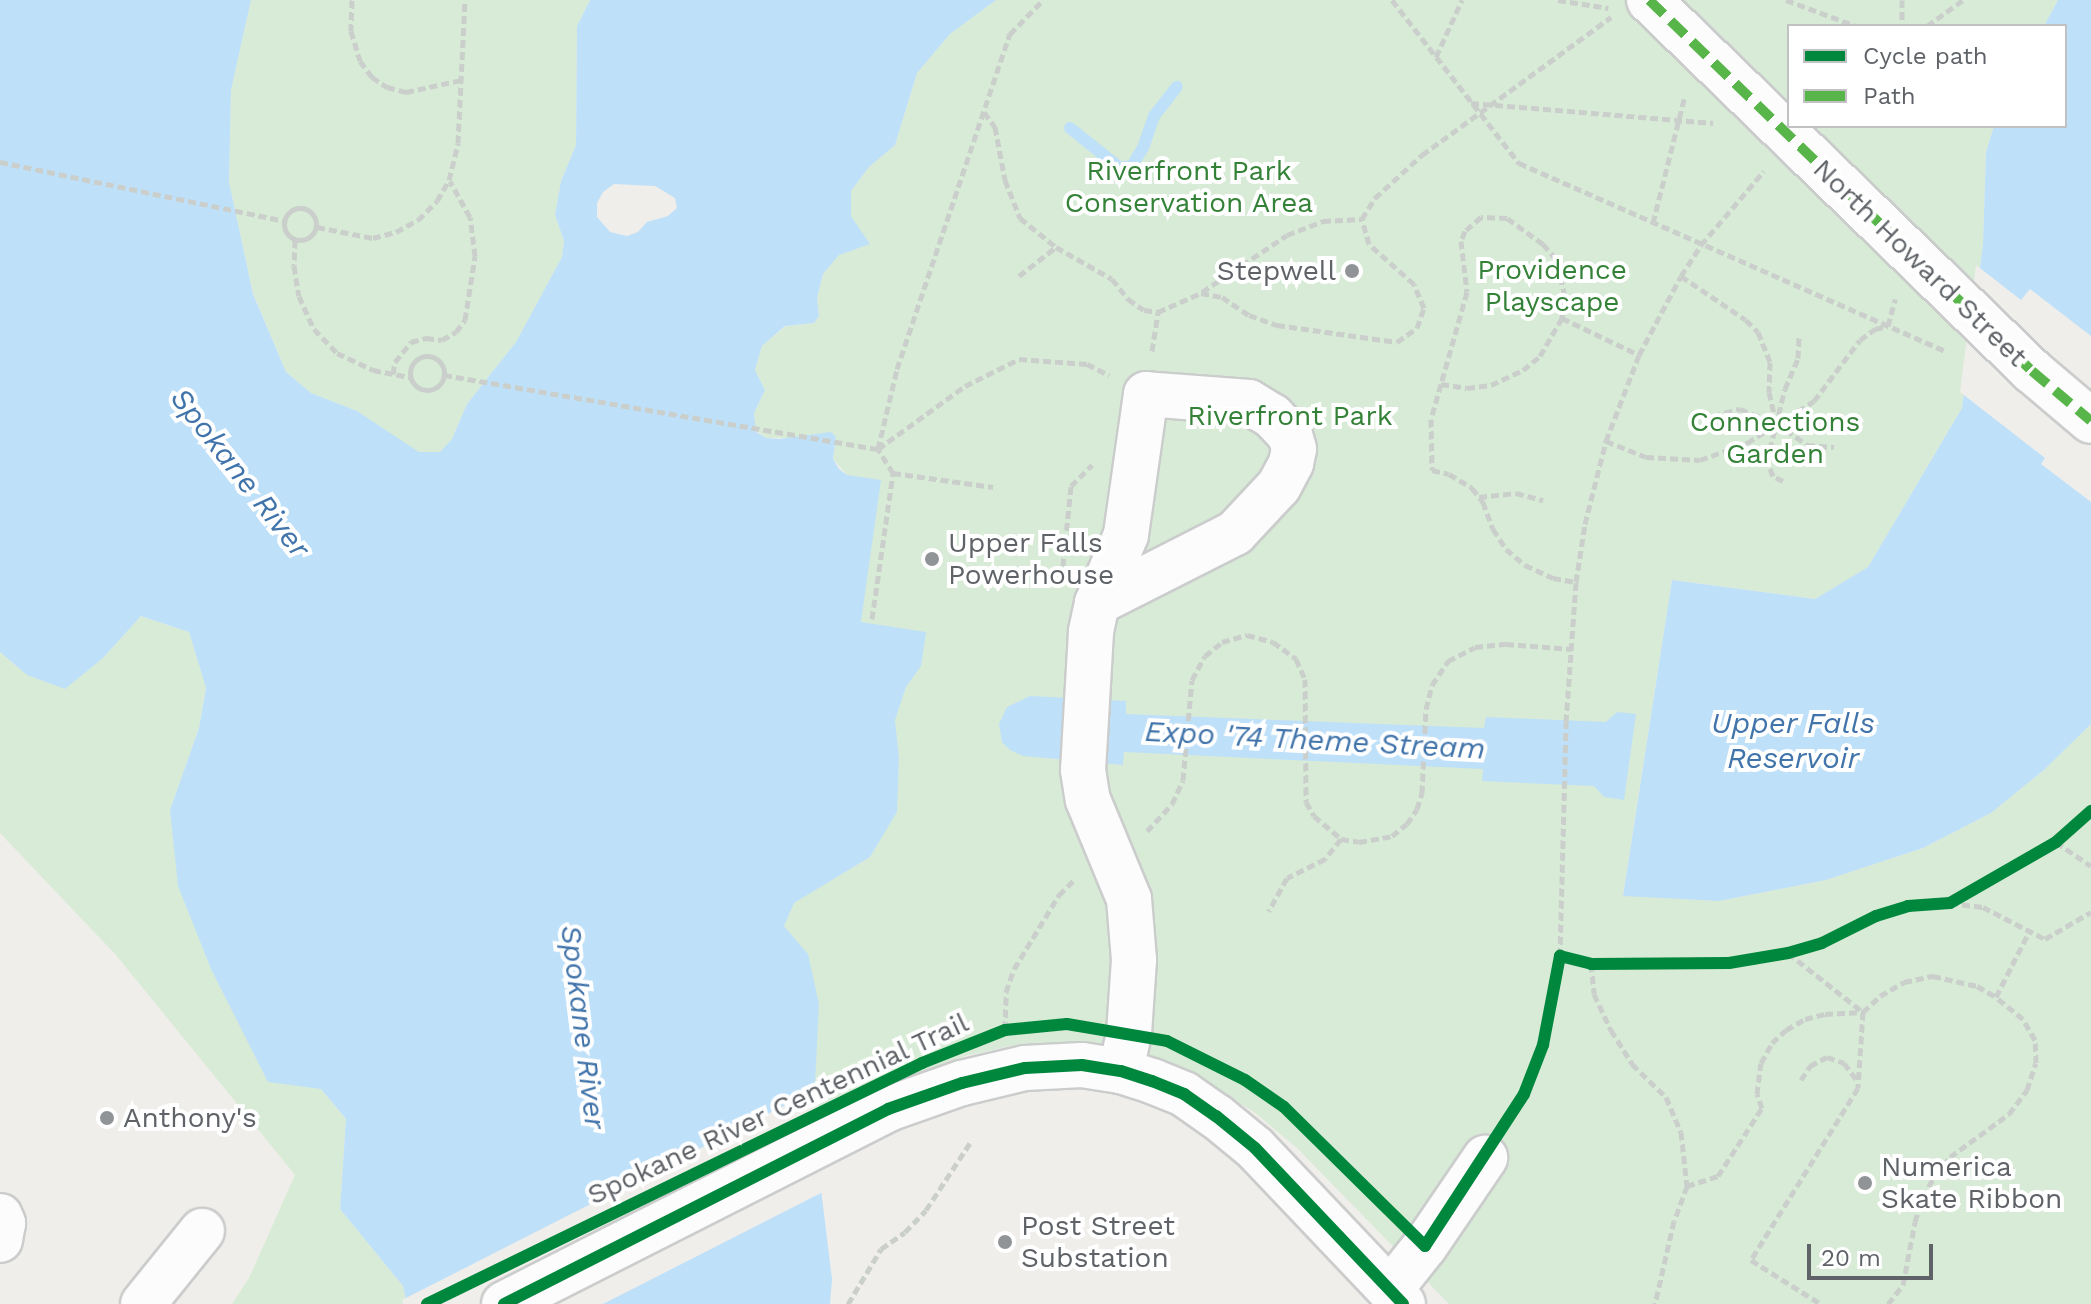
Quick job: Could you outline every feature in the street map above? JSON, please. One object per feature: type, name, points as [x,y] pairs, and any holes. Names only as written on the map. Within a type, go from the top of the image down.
[{"type":"street","name":"North Howard Street","points":[[1635,5],[1697,47],[1933,276],[2091,421]]},
{"type":"street","points":[[1097,603],[1235,533],[1266,502],[1291,463],[1294,449],[1290,435],[1272,416],[1249,402],[1146,394],[1126,535],[1097,603],[1091,632],[1083,770],[1088,800],[1109,844],[1129,899],[1134,960],[1129,1033],[1121,1071]]},
{"type":"street","points":[[504,1304],[888,1109],[962,1083],[1025,1068],[1082,1065],[1121,1071],[1184,1094],[1255,1148],[1396,1297],[1425,1246],[1485,1158]]},
{"type":"street","points":[[0,1216],[3,1223],[0,1240]]},
{"type":"street","points":[[143,1304],[202,1231]]},
{"type":"path","points":[[352,0],[351,31],[360,61],[372,77],[387,87],[406,92],[461,80]]},
{"type":"path","points":[[317,227],[373,238],[396,232],[418,220],[449,180],[458,143],[465,0]]},
{"type":"path","points":[[872,619],[893,473],[878,449],[897,369],[1010,34],[1043,0]]},
{"type":"path","points":[[1392,0],[1519,163],[1920,340]]},
{"type":"path","points":[[1436,57],[1462,0]]},
{"type":"path","points":[[1786,0],[1851,24]]},
{"type":"path","points":[[1902,0],[1902,24]]},
{"type":"path","points":[[1930,24],[1963,0]]},
{"type":"path","points":[[1201,293],[1222,297],[1249,315],[1277,325],[1397,342],[1417,328],[1424,308],[1414,284],[1369,244],[1362,219],[1375,198],[1422,155],[1635,5]]},
{"type":"path","points":[[1653,223],[1697,47]]},
{"type":"path","points":[[1471,103],[1678,120],[1787,134]]},
{"type":"path","points":[[984,112],[995,127],[1005,180],[1020,218],[1056,247],[1112,279],[1128,299],[1144,310],[1158,312],[1201,293],[1287,235],[1323,221],[1362,219]]},
{"type":"path","points":[[1606,963],[1559,962],[1566,722],[1576,582],[1585,524],[1606,441],[1639,355],[1701,245],[1787,134]]},
{"type":"path","points":[[0,162],[284,221]]},
{"type":"path","points":[[393,374],[395,362],[411,342],[426,338],[442,340],[456,332],[465,320],[475,256],[470,217],[449,180]]},
{"type":"path","points":[[301,208],[315,216],[317,227],[311,237],[295,240],[287,233],[284,221],[291,211],[301,208]]},
{"type":"path","points":[[1441,384],[1467,388],[1491,385],[1523,370],[1540,356],[1562,318],[1565,296],[1556,259],[1543,244],[1507,218],[1481,217],[1465,231],[1461,241],[1467,292],[1431,419],[1432,470],[1462,481],[1479,497],[1506,549],[1539,573],[1576,582]]},
{"type":"path","points":[[295,240],[294,266],[299,296],[314,329],[337,353],[373,370],[410,377]]},
{"type":"path","points":[[1019,276],[1056,247]]},
{"type":"path","points":[[1681,276],[1746,320],[1758,332],[1770,362],[1769,392],[1776,423]]},
{"type":"path","points":[[1562,318],[1639,355]]},
{"type":"path","points":[[1606,441],[1646,457],[1700,460],[1747,443],[1814,401],[1860,340],[1875,329],[1888,326]]},
{"type":"path","points":[[1783,481],[1773,476],[1767,461],[1798,358],[1799,336]]},
{"type":"path","points":[[426,356],[442,364],[444,375],[436,389],[425,391],[415,386],[410,377],[412,365],[426,356]]},
{"type":"path","points":[[444,375],[878,449],[965,386],[1019,359],[1087,364],[1146,394]]},
{"type":"path","points":[[1713,416],[1740,409],[1776,423],[1807,445],[1834,447]]},
{"type":"path","points":[[893,473],[993,487]]},
{"type":"path","points":[[1479,497],[1516,493],[1543,500]]},
{"type":"path","points":[[1005,1030],[1006,992],[1023,953],[1059,895],[1109,844],[1139,836],[1156,824],[1172,804],[1183,780],[1186,716],[1192,680],[1205,656],[1222,642],[1247,635],[1273,642],[1296,659],[1305,679],[1306,802],[1314,816],[1341,839],[1359,842],[1383,838],[1407,824],[1422,793],[1432,685],[1448,661],[1475,647],[1506,644],[1572,649]]},
{"type":"path","points":[[2043,850],[2068,832]]},
{"type":"path","points":[[1269,911],[1287,878],[1325,859],[1341,839]]},
{"type":"path","points":[[2056,842],[2091,866]]},
{"type":"path","points":[[1950,903],[1977,887]]},
{"type":"path","points":[[1936,904],[1983,907],[2045,939],[2091,912]]},
{"type":"path","points":[[1996,997],[2030,930]]},
{"type":"path","points":[[1774,955],[1794,951],[1863,1012]]},
{"type":"path","points":[[1591,964],[1594,994],[1611,1030],[1632,1064],[1666,1097],[1681,1132],[1687,1186],[1674,1221],[1655,1304]]},
{"type":"path","points":[[1687,1186],[1718,1176],[1762,1108],[1757,1079],[1772,1043],[1805,1019],[1863,1012],[1880,996],[1904,982],[1933,976],[1966,983],[1996,997],[2023,1019],[2035,1040],[2036,1063],[2027,1090],[2009,1114],[1950,1157],[1936,1175],[1922,1197],[1903,1285],[1888,1304]]},
{"type":"path","points":[[1821,1304],[1751,1260],[1858,1082],[1863,1012]]},
{"type":"path","points":[[1801,1080],[1810,1066],[1827,1057],[1844,1063],[1858,1082]]},
{"type":"path","points":[[848,1304],[881,1249],[905,1232],[926,1210],[970,1143]]},
{"type":"green space","points":[[251,0],[590,0],[577,26],[576,145],[561,181],[555,215],[564,241],[562,257],[516,342],[467,404],[452,439],[440,452],[419,452],[405,446],[357,411],[311,393],[286,372],[253,293],[229,183],[231,90]]},
{"type":"green space","name":"Riverfront Park","points":[[996,0],[2058,0],[2045,24],[1787,24],[1787,128],[1993,128],[1986,152],[1983,244],[1962,408],[1868,567],[1815,599],[1672,580],[1623,895],[1719,901],[1826,880],[1923,848],[1991,813],[2044,770],[2091,724],[2091,1304],[1449,1304],[1297,1148],[1254,1112],[1215,1088],[1161,1063],[1075,1043],[1019,1044],[965,1056],[813,1124],[808,954],[784,926],[793,903],[870,857],[896,812],[899,758],[894,720],[906,687],[921,665],[925,633],[861,623],[847,475],[833,459],[836,438],[766,438],[756,431],[754,413],[765,390],[755,370],[762,346],[786,326],[814,323],[819,316],[817,298],[823,274],[839,255],[851,216],[851,191],[869,167],[895,145],[917,73],[950,34]]},
{"type":"green space","points":[[141,616],[189,632],[206,687],[199,728],[170,810],[321,1089],[346,1119],[340,1209],[403,1286],[407,1304],[232,1304],[249,1278],[295,1175],[116,955],[0,833],[0,652],[27,675],[103,658]]},
{"type":"water","name":"Spokane River","points":[[0,0],[251,0],[231,90],[229,182],[253,294],[286,372],[311,393],[357,411],[419,452],[440,452],[452,439],[467,404],[516,342],[562,257],[564,241],[555,215],[561,181],[576,145],[577,26],[590,0],[996,0],[950,34],[917,73],[895,145],[869,167],[851,191],[851,216],[870,244],[839,255],[823,274],[817,298],[819,316],[814,323],[785,326],[762,346],[755,370],[765,390],[754,413],[756,432],[766,438],[779,439],[831,432],[836,437],[833,459],[839,469],[847,475],[881,480],[861,622],[926,632],[921,666],[906,687],[895,720],[899,758],[897,812],[870,857],[794,903],[784,926],[808,954],[819,1004],[813,1124],[832,1279],[830,1304],[407,1304],[403,1286],[340,1209],[346,1119],[321,1089],[268,1082],[211,969],[178,886],[170,810],[199,728],[206,688],[189,632],[141,616],[103,658],[65,689],[27,675],[0,652]],"holes":[[[614,184],[655,186],[675,198],[677,208],[668,216],[647,222],[638,232],[627,236],[610,232],[597,217],[597,203],[603,192]]]},
{"type":"water","name":"Upper Falls Reservoir","points":[[2058,0],[2091,0],[2091,724],[2044,770],[1991,813],[1923,848],[1826,880],[1719,901],[1623,896],[1672,580],[1815,599],[1868,567],[1962,408],[1983,244],[1986,152],[1993,128],[2067,128],[2067,24],[2045,24]]},
{"type":"water","name":"Expo '74 Theme Stream","points":[[1030,696],[1126,701],[1126,714],[1484,728],[1486,717],[1606,722],[1617,712],[1636,714],[1624,800],[1604,797],[1594,786],[1482,781],[1483,769],[1124,752],[1123,765],[1023,756],[1002,742],[999,724],[1007,707]]},
{"type":"pier","points":[[1976,265],[2021,300],[2030,289],[2091,336],[2091,502],[2041,464],[2045,458],[1960,392]]},
{"type":"pier","points":[[817,1089],[823,1192],[603,1304],[403,1304],[402,1300]]},
{"type":"waterway","points":[[1070,128],[1120,168],[1132,166],[1143,148],[1154,116],[1177,87]]},
{"type":"marked path","points":[[1649,0],[2032,371],[2091,421]]},
{"type":"cycle path","name":"Spokane River Centennial Trail","points":[[427,1304],[922,1063],[1005,1030],[1067,1024],[1167,1041],[1245,1080],[1284,1107],[1425,1246],[1524,1094],[1543,1045],[1560,956],[1591,964],[1729,963],[1788,953],[1822,943],[1876,916],[1908,906],[1950,903],[2056,842],[2091,811]]},
{"type":"cycle path","points":[[504,1304],[888,1109],[962,1083],[1025,1068],[1082,1065],[1121,1071],[1152,1081],[1184,1094],[1216,1116],[1255,1148],[1403,1304]]},
{"type":"place","name":"Stepwell","points":[[1352,271]]},
{"type":"place","name":"Upper Falls Powerhouse","points":[[932,559]]},
{"type":"place","name":"Anthony's","points":[[107,1118]]},
{"type":"place","name":"Numerica Skate Ribbon","points":[[1865,1183]]},
{"type":"place","name":"Post Street Substation","points":[[1005,1242]]},
{"type":"park label","name":"Riverfront Park Conservation Area","points":[[1189,187]]},
{"type":"park label","name":"Providence Playscape","points":[[1552,286]]},
{"type":"park label","name":"Connections Garden","points":[[1775,438]]}]
